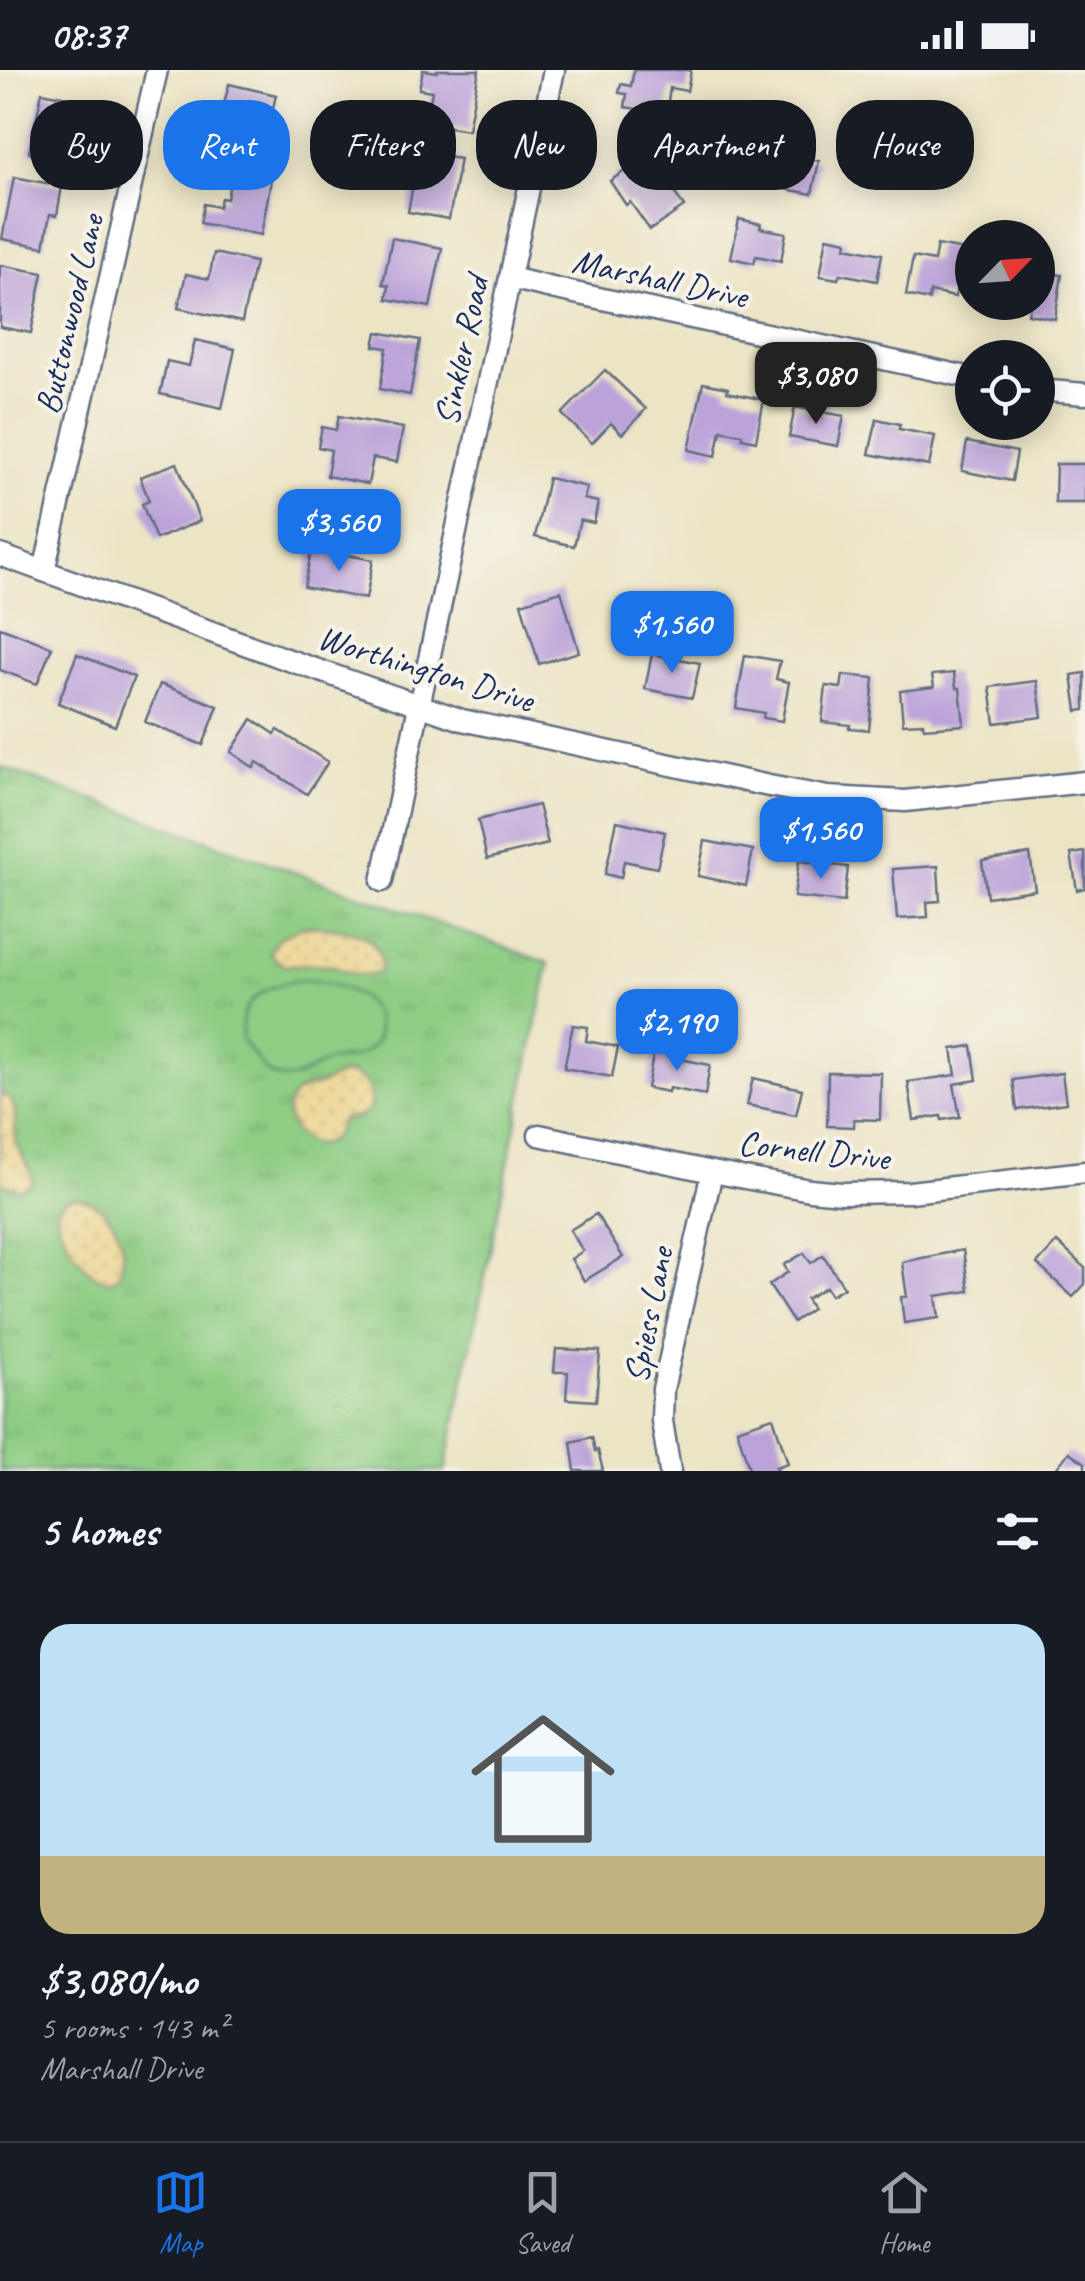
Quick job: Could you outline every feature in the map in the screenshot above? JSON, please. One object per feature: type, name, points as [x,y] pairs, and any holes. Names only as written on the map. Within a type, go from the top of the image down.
[{"type":"street","name":"Buttonwood Lane","points":[[44,571],[157,70]]},
{"type":"street","name":"Sinkler Road","points":[[382,881],[554,70]]},
{"type":"street","name":"Marshall Drive","points":[[510,278],[955,374]]},
{"type":"street","points":[[1055,391],[1085,394]]},
{"type":"street","name":"Worthington Drive","points":[[0,556],[462,720],[750,782],[828,796],[905,801],[1085,782]]},
{"type":"street","name":"Cornell Drive","points":[[539,1135],[810,1190],[874,1194],[1085,1172]]},
{"type":"street","name":"Spiess Lane","points":[[670,1471],[662,1422],[664,1389],[712,1172]]},
{"type":"green space","points":[[0,767],[549,963],[445,1471],[0,1471]]},
{"type":"green space","points":[[307,980],[346,989],[367,1003],[374,1013],[377,1040],[356,1056],[324,1063],[295,1078],[275,1077],[263,1068],[242,1039],[244,1013],[266,990]]},
{"type":"sand","points":[[300,927],[341,929],[366,938],[380,957],[380,972],[367,975],[320,964],[284,966],[270,954],[278,939]]},
{"type":"sand","points":[[345,1073],[366,1085],[369,1110],[359,1117],[341,1120],[335,1135],[326,1143],[307,1142],[291,1126],[288,1105],[300,1090]]},
{"type":"sand","points":[[0,1092],[11,1100],[15,1110],[15,1141],[33,1182],[20,1190],[0,1180]]},
{"type":"sand","points":[[73,1197],[98,1206],[115,1225],[122,1250],[118,1277],[109,1281],[94,1275],[66,1238],[57,1214],[62,1203]]},
{"type":"building","points":[[423,70],[479,70],[468,130],[456,128],[456,100],[430,100],[432,91],[419,89]]},
{"type":"building","points":[[634,70],[691,70],[687,91],[670,88],[668,100],[626,100],[627,94],[619,93],[621,84],[631,86]]},
{"type":"building","points":[[229,84],[276,95],[275,100],[225,100]]},
{"type":"building","points":[[42,92],[81,100],[40,100]]},
{"type":"building","points":[[617,176],[617,190],[673,190],[684,207],[650,230],[630,202],[626,205],[610,181]]},
{"type":"building","points":[[14,177],[30,180],[30,190],[61,190],[57,215],[50,214],[44,247],[2,239]]},
{"type":"building","points":[[229,190],[269,190],[261,235],[200,223],[204,204],[219,207],[221,198],[227,199]]},
{"type":"building","points":[[412,190],[454,190],[449,219],[408,212]]},
{"type":"building","points":[[739,219],[786,233],[781,261],[756,256],[754,263],[731,258]]},
{"type":"building","points":[[827,237],[847,241],[846,247],[882,254],[877,281],[840,274],[838,279],[820,276]]},
{"type":"building","points":[[392,238],[442,248],[430,307],[387,299],[389,285],[383,284]]},
{"type":"building","points":[[937,245],[955,248],[955,297],[930,292],[929,300],[906,295],[913,257],[934,261]]},
{"type":"building","points":[[214,253],[255,262],[242,322],[178,308],[186,274],[209,279]]},
{"type":"building","points":[[0,265],[43,273],[31,333],[0,327]]},
{"type":"building","points":[[1055,274],[1062,275],[1055,319]]},
{"type":"building","points":[[377,332],[420,340],[410,395],[380,389],[387,348],[374,346]]},
{"type":"building","points":[[195,340],[235,349],[222,408],[160,394],[167,361],[189,366]]},
{"type":"building","points":[[605,370],[646,409],[622,434],[611,423],[592,443],[562,414]]},
{"type":"building","points":[[703,383],[764,400],[756,441],[721,430],[716,456],[689,450]]},
{"type":"building","points":[[795,407],[844,416],[838,446],[789,437]]},
{"type":"building","points":[[339,416],[403,428],[397,462],[373,458],[368,484],[327,476],[331,450],[318,447],[322,427],[336,430]]},
{"type":"building","points":[[877,419],[900,424],[899,429],[935,436],[929,466],[869,454]]},
{"type":"building","points":[[967,442],[1017,452],[1012,481],[962,471]]},
{"type":"building","points":[[177,463],[200,521],[156,539],[142,504],[149,501],[140,477]]},
{"type":"building","points":[[1056,464],[1085,464],[1085,503],[1055,503]]},
{"type":"building","points":[[548,478],[587,487],[584,499],[598,502],[594,523],[580,520],[574,546],[535,537]]},
{"type":"building","points":[[312,548],[373,560],[366,599],[304,587]]},
{"type":"building","points":[[561,591],[579,652],[539,664],[521,603]]},
{"type":"building","points":[[0,627],[52,647],[37,684],[0,670]]},
{"type":"building","points":[[77,654],[134,677],[115,726],[58,703]]},
{"type":"building","points":[[652,654],[700,663],[692,698],[645,689]]},
{"type":"building","points":[[745,655],[780,661],[776,679],[789,682],[782,721],[736,708]]},
{"type":"building","points":[[954,673],[956,688],[960,688],[964,725],[924,728],[923,723],[903,724],[900,691],[934,687],[932,675]]},
{"type":"building","points":[[1085,673],[1085,710],[1077,711],[1072,675]]},
{"type":"building","points":[[843,675],[874,678],[869,730],[822,722],[826,686],[841,688]]},
{"type":"building","points":[[1037,681],[1042,717],[995,723],[990,687]]},
{"type":"building","points":[[160,684],[218,706],[203,745],[145,722]]},
{"type":"building","points":[[252,719],[275,734],[278,730],[328,762],[307,794],[257,762],[254,768],[231,752]]},
{"type":"building","points":[[538,805],[548,844],[487,859],[478,820]]},
{"type":"building","points":[[617,821],[665,832],[657,868],[624,861],[621,878],[605,874]]},
{"type":"building","points":[[705,841],[753,850],[746,886],[698,876]]},
{"type":"building","points":[[1085,852],[1085,888],[1077,890],[1071,854]]},
{"type":"building","points":[[1030,854],[1035,890],[987,897],[982,861]]},
{"type":"building","points":[[799,861],[848,867],[844,902],[794,897]]},
{"type":"building","points":[[938,866],[940,901],[927,902],[928,917],[897,919],[893,869]]},
{"type":"building","points":[[573,1025],[588,1027],[586,1041],[618,1047],[612,1077],[564,1068]]},
{"type":"building","points":[[972,1046],[977,1080],[954,1084],[960,1117],[914,1120],[908,1082],[956,1075],[952,1049]]},
{"type":"building","points":[[654,1050],[710,1065],[705,1095],[647,1088]]},
{"type":"building","points":[[828,1072],[881,1073],[880,1120],[854,1119],[854,1127],[827,1126]]},
{"type":"building","points":[[1062,1073],[1066,1103],[1017,1110],[1013,1080]]},
{"type":"building","points":[[753,1078],[802,1089],[796,1115],[747,1105]]},
{"type":"building","points":[[596,1214],[623,1257],[584,1281],[571,1259],[583,1251],[570,1230]]},
{"type":"building","points":[[1057,1242],[1085,1268],[1085,1284],[1073,1297],[1037,1264]]},
{"type":"building","points":[[963,1250],[969,1291],[936,1296],[939,1318],[904,1323],[901,1297],[907,1297],[902,1262]]},
{"type":"building","points":[[804,1253],[811,1263],[823,1255],[844,1287],[831,1295],[826,1287],[806,1299],[812,1309],[793,1322],[769,1285],[788,1272],[784,1265]]},
{"type":"building","points":[[556,1349],[600,1351],[596,1401],[566,1399],[568,1372],[554,1372]]},
{"type":"building","points":[[773,1417],[788,1463],[776,1467],[778,1471],[750,1471],[737,1429]]},
{"type":"building","points":[[592,1437],[603,1471],[575,1471],[571,1442]]},
{"type":"building","points":[[1069,1452],[1085,1463],[1085,1471],[1056,1469]]}]
